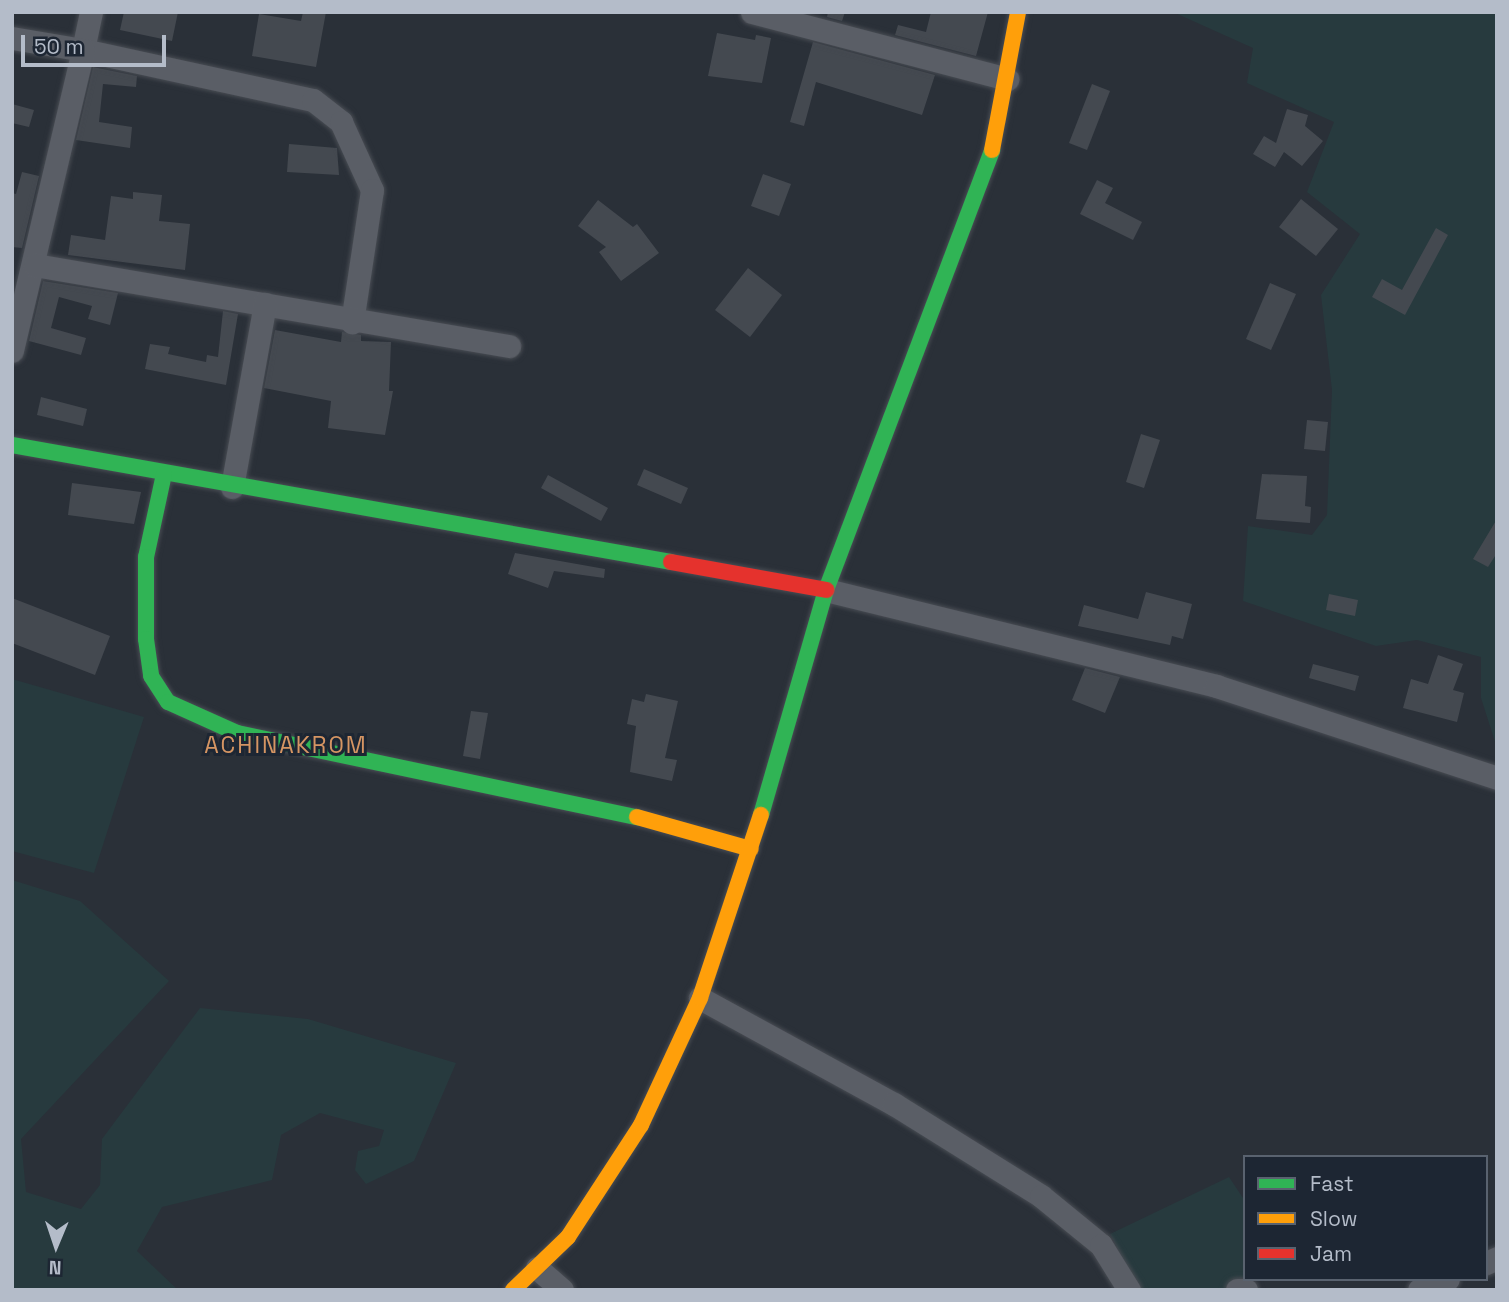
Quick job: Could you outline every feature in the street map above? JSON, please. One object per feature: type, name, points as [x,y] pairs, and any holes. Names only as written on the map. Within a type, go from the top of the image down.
[{"type":"street","points":[[12,352],[35,265],[91,12]]},
{"type":"street","points":[[752,12],[1007,79]]},
{"type":"street","points":[[513,1290],[568,1237],[607,1182],[641,1125],[700,998],[751,849],[826,590],[980,194],[1007,79],[1018,12]]},
{"type":"street","points":[[12,38],[279,90],[327,107],[341,122],[372,190],[352,322]]},
{"type":"street","points":[[35,265],[265,304],[352,322],[509,346]]},
{"type":"street","points":[[232,487],[265,304]]},
{"type":"street","points":[[12,445],[232,487],[826,590],[1216,686],[1497,778]]},
{"type":"street","points":[[164,474],[146,557],[146,639],[151,676],[168,702],[237,733],[674,825],[751,849]]},
{"type":"street","points":[[700,998],[894,1104],[1041,1196],[1101,1245],[1129,1290]]},
{"type":"street","points":[[537,1268],[562,1290]]},
{"type":"street","points":[[1419,1290],[1443,1281]]},
{"type":"street","points":[[1237,1290],[1246,1290]]},
{"type":"green space","points":[[1173,12],[1497,12],[1497,748],[1481,698],[1481,657],[1417,640],[1376,646],[1243,601],[1248,526],[1312,535],[1327,515],[1332,390],[1321,295],[1360,234],[1307,192],[1334,122],[1247,83],[1253,48]]},
{"type":"green space","points":[[12,679],[144,717],[94,873],[12,851]]},
{"type":"green space","points":[[12,880],[80,901],[169,981],[21,1139],[26,1192],[81,1209],[100,1185],[102,1139],[200,1008],[308,1019],[456,1063],[414,1161],[366,1184],[355,1170],[358,1151],[379,1146],[384,1130],[320,1113],[281,1135],[272,1180],[162,1207],[137,1251],[178,1290],[12,1290]]},
{"type":"green space","points":[[1229,1177],[1243,1198],[1243,1281],[1250,1281],[1233,1290],[1139,1290],[1110,1234]]},
{"type":"building","points":[[124,12],[178,12],[172,41],[120,30]]},
{"type":"building","points":[[303,12],[326,12],[316,67],[252,56],[259,14],[301,21]]},
{"type":"building","points":[[828,12],[845,12],[842,21],[827,17]]},
{"type":"building","points":[[931,12],[988,12],[976,56],[895,35],[898,25],[926,32]]},
{"type":"building","points":[[717,33],[755,40],[756,35],[771,38],[762,83],[708,76]]},
{"type":"building","points":[[813,42],[935,75],[922,115],[816,82],[804,126],[790,122]]},
{"type":"building","points":[[93,67],[137,76],[136,87],[103,84],[99,122],[132,127],[130,148],[76,140]]},
{"type":"building","points":[[1092,84],[1110,91],[1087,150],[1069,143]]},
{"type":"building","points":[[12,104],[34,110],[29,127],[12,123]]},
{"type":"building","points":[[1287,109],[1308,115],[1305,126],[1323,141],[1302,166],[1284,152],[1275,167],[1253,154],[1264,136],[1276,143]]},
{"type":"building","points":[[289,144],[337,148],[339,175],[287,172]]},
{"type":"building","points":[[22,172],[39,176],[22,248],[12,247],[12,193],[16,194]]},
{"type":"building","points":[[763,174],[791,184],[779,216],[751,206]]},
{"type":"building","points":[[1097,180],[1113,188],[1105,203],[1142,222],[1133,240],[1080,214]]},
{"type":"building","points":[[133,192],[162,195],[159,221],[190,224],[185,270],[68,255],[71,235],[105,240],[111,196],[133,199]]},
{"type":"building","points":[[1301,199],[1338,229],[1316,256],[1279,227]]},
{"type":"building","points":[[598,200],[633,227],[637,224],[659,253],[621,281],[599,252],[606,247],[578,226]]},
{"type":"building","points":[[1436,228],[1448,235],[1405,315],[1372,297],[1382,279],[1402,290]]},
{"type":"building","points":[[748,268],[782,295],[750,337],[715,310]]},
{"type":"building","points":[[43,281],[118,293],[110,325],[88,319],[92,306],[59,297],[51,328],[86,338],[81,355],[29,341]]},
{"type":"building","points":[[1270,283],[1296,294],[1271,350],[1246,339]]},
{"type":"building","points":[[223,311],[238,314],[226,385],[145,369],[150,344],[170,347],[168,354],[206,362],[207,355],[218,357]]},
{"type":"building","points":[[275,330],[341,342],[342,332],[361,335],[361,341],[391,342],[389,391],[393,391],[385,435],[328,428],[331,401],[264,388]]},
{"type":"building","points":[[41,397],[87,409],[83,426],[37,415]]},
{"type":"building","points":[[1307,420],[1328,422],[1325,451],[1304,449]]},
{"type":"building","points":[[1141,434],[1160,440],[1144,488],[1126,482]]},
{"type":"building","points":[[644,469],[688,488],[681,504],[637,485]]},
{"type":"building","points":[[1262,474],[1307,476],[1305,506],[1311,507],[1310,523],[1256,519]]},
{"type":"building","points":[[548,475],[608,508],[601,521],[541,488]]},
{"type":"building","points":[[72,483],[141,492],[134,524],[68,515]]},
{"type":"building","points":[[1497,519],[1497,553],[1488,567],[1473,559]]},
{"type":"building","points":[[515,553],[605,569],[604,578],[554,571],[548,588],[508,574]]},
{"type":"building","points":[[1146,592],[1192,604],[1183,639],[1172,636],[1170,645],[1078,626],[1084,605],[1138,619]]},
{"type":"building","points":[[1329,594],[1358,600],[1355,616],[1326,610]]},
{"type":"building","points":[[12,598],[110,636],[95,675],[12,643]]},
{"type":"building","points":[[1438,655],[1463,664],[1453,690],[1464,693],[1457,722],[1403,708],[1411,679],[1428,684]]},
{"type":"building","points":[[1313,664],[1359,676],[1355,691],[1309,678]]},
{"type":"building","points":[[1085,668],[1120,677],[1105,713],[1072,700]]},
{"type":"building","points":[[646,694],[678,701],[665,758],[677,760],[672,781],[630,772],[636,726],[627,724],[632,699],[644,702]]},
{"type":"building","points":[[471,711],[488,713],[480,759],[463,756]]},
{"type":"traffic: fast","points":[[761,815],[826,590],[992,150]]},
{"type":"traffic: fast","points":[[12,445],[671,562]]},
{"type":"traffic: fast","points":[[164,474],[146,557],[146,639],[151,676],[168,702],[237,733],[637,817]]},
{"type":"traffic: slow","points":[[992,150],[1018,12]]},
{"type":"traffic: slow","points":[[513,1290],[568,1237],[641,1125],[700,998],[761,815]]},
{"type":"traffic: slow","points":[[637,817],[751,849]]},
{"type":"traffic: jam","points":[[671,562],[826,590]]},
{"type":"district","name":"ACHINAKROM","points":[[286,745]]}]
